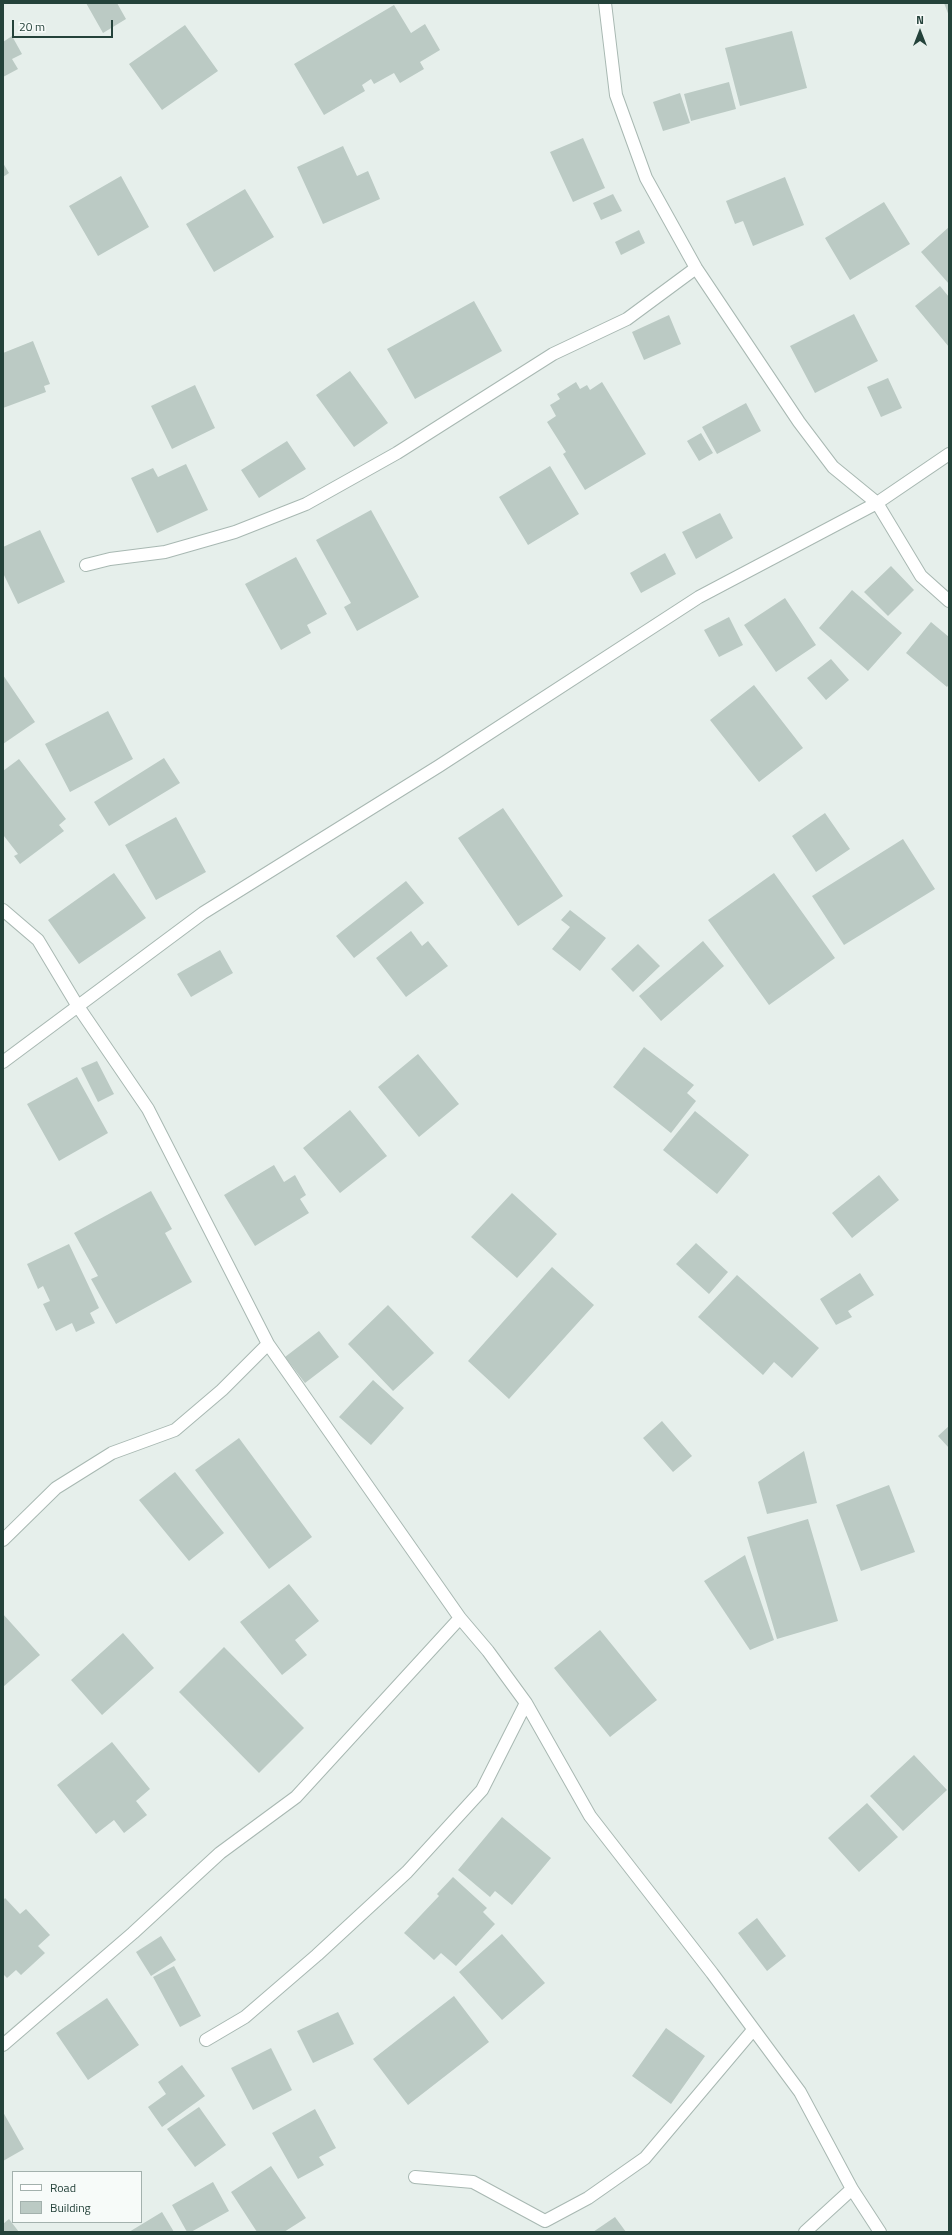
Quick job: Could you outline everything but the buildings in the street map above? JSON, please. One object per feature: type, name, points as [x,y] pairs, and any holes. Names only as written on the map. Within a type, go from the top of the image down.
[{"type":"street","points":[[605,3],[616,95],[646,178],[696,268],[799,422],[832,467],[877,503],[921,576],[949,601]]},
{"type":"street","points":[[86,565],[110,559],[164,552],[235,532],[306,504],[397,453],[553,354],[627,319],[696,268]]},
{"type":"street","points":[[3,1062],[203,913],[439,766],[699,597],[877,503],[949,454]]},
{"type":"street","points":[[3,910],[38,940],[78,1005],[148,1109],[268,1344],[460,1618],[488,1651],[526,1703],[590,1816],[712,1973],[800,2092],[852,2189],[880,2232]]},
{"type":"street","points":[[3,1540],[56,1488],[112,1453],[175,1430],[222,1390],[268,1344]]},
{"type":"street","points":[[3,2045],[133,1932],[220,1853],[296,1797],[460,1618]]},
{"type":"street","points":[[206,2040],[245,2017],[317,1955],[407,1872],[482,1790],[526,1703]]},
{"type":"street","points":[[415,2177],[473,2182],[545,2221],[588,2198],[645,2158],[753,2030]]},
{"type":"street","points":[[805,2232],[852,2189]]}]
